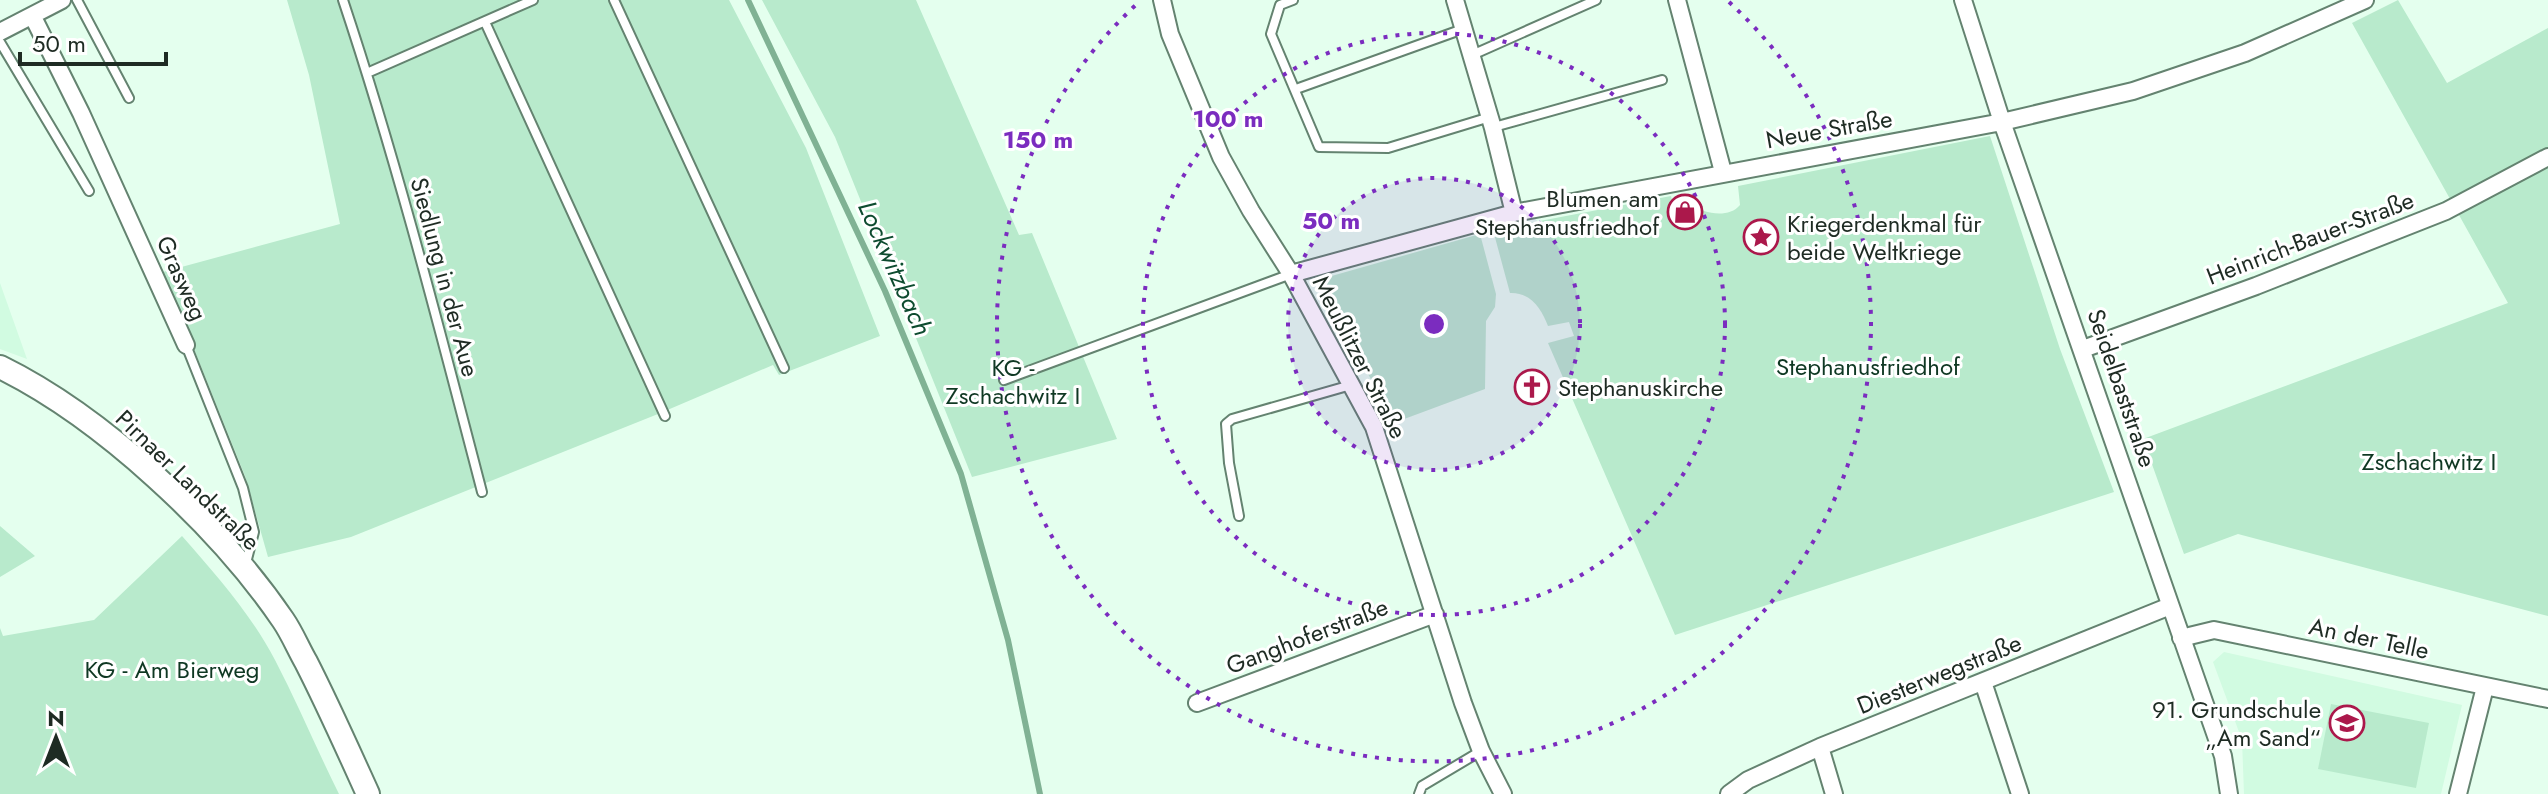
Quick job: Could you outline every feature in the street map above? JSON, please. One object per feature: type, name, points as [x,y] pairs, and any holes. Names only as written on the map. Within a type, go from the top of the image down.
[{"type":"street","name":"Meußlitzer Straße","points":[[1162,0],[1170,34],[1221,157],[1291,274],[1376,432],[1481,751],[1503,794]]},
{"type":"street","points":[[1455,0],[1514,213]]},
{"type":"street","points":[[1677,0],[1723,172]]},
{"type":"street","name":"Seidelbaststraße","points":[[1963,0],[2002,122],[2223,756],[2229,794]]},
{"type":"street","name":"Neue Straße","points":[[1291,274],[1514,213],[2002,122],[2133,91],[2245,53],[2340,6],[2365,0]]},
{"type":"street","points":[[0,32],[33,17],[55,2]]},
{"type":"street","name":"Grasweg","points":[[33,17],[81,113],[186,345]]},
{"type":"street","name":"Heinrich-Bauer-Straße","points":[[2083,349],[2256,286],[2446,211],[2548,157]]},
{"type":"street","name":"Pirnaer Landstraße","points":[[0,367],[79,413],[183,504],[244,568],[284,622],[319,688],[368,794]]},
{"type":"street","name":"Diesterwegstraße","points":[[1729,794],[1748,780],[1820,747],[2170,606]]},
{"type":"street","name":"Ganghoferstraße","points":[[1197,703],[1435,614]]},
{"type":"street","name":"An der Telle","points":[[2181,638],[2214,630],[2548,699]]},
{"type":"street","points":[[1983,682],[2020,794]]},
{"type":"street","points":[[2458,794],[2485,687]]},
{"type":"street","points":[[1820,747],[1834,794]]},
{"type":"lane","points":[[77,0],[129,98]]},
{"type":"lane","name":"Siedlung in der Aue","points":[[343,0],[426,279],[482,492]]},
{"type":"lane","points":[[367,73],[533,0]]},
{"type":"lane","points":[[614,0],[784,368]]},
{"type":"lane","points":[[1293,0],[1280,5],[1271,34],[1319,147],[1388,148],[1662,80]]},
{"type":"lane","points":[[1472,55],[1596,0]]},
{"type":"lane","points":[[485,22],[665,416]]},
{"type":"lane","points":[[1296,89],[1463,29]]},
{"type":"lane","points":[[0,42],[89,191]]},
{"type":"lane","points":[[1004,380],[1291,274]]},
{"type":"lane","name":"Grasweg","points":[[186,345],[243,488],[254,532],[244,568]]},
{"type":"lane","points":[[1239,516],[1229,463],[1226,424],[1232,419],[1351,385]]},
{"type":"lane","points":[[1419,794],[1422,786],[1481,751]]},
{"type":"shaded area","points":[[0,283],[27,359],[0,349]]},
{"type":"shaded area","name":"91. Grundschule „Am Sand“","points":[[2224,652],[2462,705],[2441,794],[2244,794],[2242,740],[2213,662]]},
{"type":"green space","points":[[287,0],[729,0],[806,148],[880,336],[779,375],[773,365],[351,537],[268,557],[245,476],[163,272],[340,224],[309,75]]},
{"type":"green space","name":"KG - Zschachwitz I","points":[[762,0],[916,0],[1019,235],[1032,233],[1117,439],[972,477],[835,137]]},
{"type":"green space","name":"Zschachwitz I","points":[[2398,0],[2447,83],[2548,28],[2548,616],[2238,534],[2184,554],[2143,439],[2508,303],[2352,23]]},
{"type":"green space","name":"Stephanusfriedhof","points":[[1990,136],[2060,349],[2114,492],[1675,635],[1548,343],[1574,336],[1569,322],[1548,326],[1539,308],[1530,299],[1510,293],[1493,230],[1671,196],[1674,208],[1699,204],[1704,211],[1724,213],[1740,205],[1738,186]]},
{"type":"green space","points":[[1480,234],[1496,294],[1495,307],[1486,321],[1485,389],[1388,425],[1375,398],[1377,390],[1319,286],[1321,279]]},
{"type":"green space","points":[[0,526],[35,556],[0,577]]},
{"type":"green space","name":"KG - Am Bierweg","points":[[182,536],[232,595],[266,643],[339,794],[0,794],[0,628],[3,636],[94,620]]},
{"type":"green space","points":[[2331,704],[2429,723],[2416,788],[2318,769]]},
{"type":"waterway","name":"Lockwitzbach","points":[[748,0],[885,291],[961,474],[1008,640],[1040,794]]},
{"type":"place","name":"Blumen am Stephanusfriedhof","points":[[1685,212]]},
{"type":"place","name":"Kriegerdenkmal für beide Weltkriege","points":[[1761,237]]},
{"type":"place","name":"Stephanuskirche","points":[[1532,387]]},
{"type":"place","name":"91. Grundschule „Am Sand“","points":[[2347,723]]}]
